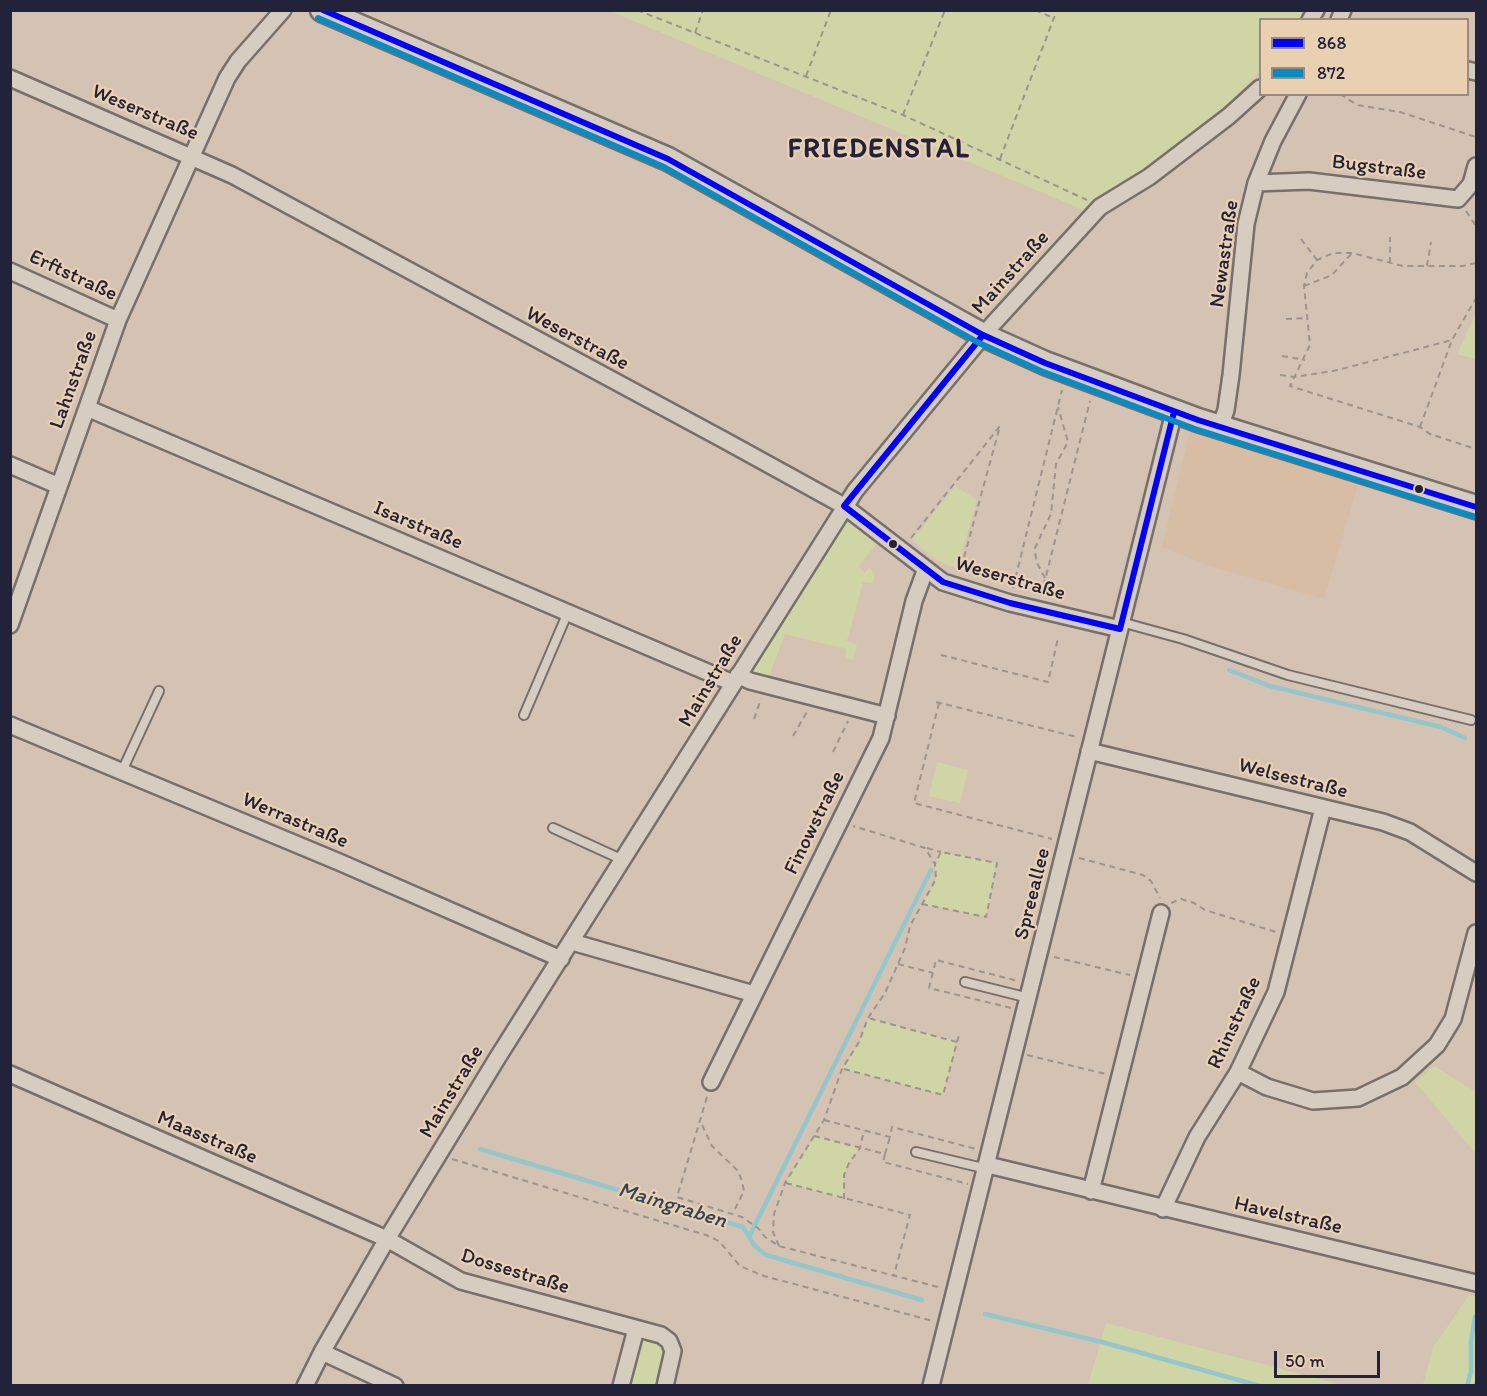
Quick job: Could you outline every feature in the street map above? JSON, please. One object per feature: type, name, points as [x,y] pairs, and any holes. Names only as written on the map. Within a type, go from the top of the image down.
[{"type":"street","name":"Lahnstraße","points":[[10,625],[118,320],[191,155],[227,78],[238,61],[283,10]]},
{"type":"street","points":[[322,10],[668,159],[983,334],[1045,363],[1174,412],[1476,507]]},
{"type":"street","name":"Weserstraße","points":[[10,78],[191,155],[844,506],[925,571],[956,587],[1010,603],[1120,626]]},
{"type":"street","name":"Mainstraße","points":[[305,1386],[387,1239],[844,506],[983,334],[1100,207],[1149,177],[1229,117],[1259,89]]},
{"type":"street","name":"Newastraße","points":[[1220,427],[1226,410],[1231,375],[1246,224],[1256,183],[1273,141],[1297,96]]},
{"type":"street","points":[[1458,199],[1471,184],[1476,166]]},
{"type":"street","name":"Bugstraße","points":[[1256,183],[1309,181],[1458,199]]},
{"type":"street","name":"Erftstraße","points":[[10,271],[118,320]]},
{"type":"street","name":"Isarstraße","points":[[87,408],[568,612],[736,679],[887,716]]},
{"type":"street","name":"Spreeallee","points":[[931,1386],[983,1188],[1174,412]]},
{"type":"street","points":[[10,465],[59,486]]},
{"type":"street","name":"Finowstraße","points":[[711,1082],[881,738],[914,601],[925,571]]},
{"type":"street","name":"Werrastraße","points":[[10,725],[339,862],[561,959]]},
{"type":"street","name":"Welsestraße","points":[[1090,746],[1383,822],[1410,832],[1476,873]]},
{"type":"street","name":"Rhinstraße","points":[[1163,1209],[1197,1137],[1238,1072],[1276,992],[1323,808]]},
{"type":"street","points":[[1091,1191],[1161,913]]},
{"type":"street","points":[[1238,1072],[1276,1091],[1314,1101],[1358,1098],[1402,1077],[1437,1045],[1453,1019],[1476,933]]},
{"type":"street","points":[[572,942],[754,994]]},
{"type":"street","name":"Maasstraße","points":[[10,1074],[387,1239]]},
{"type":"street","name":"Havelstraße","points":[[989,1162],[1163,1209],[1476,1283]]},
{"type":"street","name":"Dossestraße","points":[[387,1239],[461,1281],[661,1335],[672,1346],[672,1358],[665,1386]]},
{"type":"street","points":[[621,1386],[636,1329]]},
{"type":"street","points":[[322,1352],[395,1386]]},
{"type":"lane","points":[[524,715],[568,612]]},
{"type":"lane","points":[[1120,626],[1170,635],[1288,675],[1471,720]]},
{"type":"lane","points":[[122,771],[159,690]]},
{"type":"lane","points":[[553,828],[624,860]]},
{"type":"lane","points":[[965,982],[1029,998]]},
{"type":"lane","points":[[916,1152],[989,1162]]},
{"type":"path","points":[[637,10],[903,115],[1100,207]]},
{"type":"path","points":[[694,33],[704,10]]},
{"type":"path","points":[[806,76],[831,10]]},
{"type":"path","points":[[903,115],[945,10]]},
{"type":"path","points":[[1035,10],[1054,18]]},
{"type":"path","points":[[1000,159],[1058,10]]},
{"type":"path","points":[[1343,96],[1357,105],[1400,112],[1476,137]]},
{"type":"path","points":[[1458,199],[1476,226]]},
{"type":"path","points":[[1390,237],[1390,263]]},
{"type":"path","points":[[1301,239],[1317,260]]},
{"type":"path","points":[[1427,266],[1431,242]]},
{"type":"path","points":[[1476,263],[1403,266],[1352,253],[1333,253],[1317,260],[1307,273],[1304,286],[1310,345],[1305,360],[1290,386],[1420,427],[1430,434],[1476,449]]},
{"type":"path","points":[[1304,286],[1332,275],[1352,253]]},
{"type":"path","points":[[1420,427],[1452,340],[1476,298]]},
{"type":"path","points":[[1286,319],[1308,318]]},
{"type":"path","points":[[1280,375],[1294,377],[1376,361],[1452,340]]},
{"type":"path","points":[[1282,356],[1305,360]]},
{"type":"path","points":[[1010,603],[1064,383]]},
{"type":"path","points":[[1038,609],[1092,395]]},
{"type":"path","points":[[1046,578],[1036,561],[1035,548],[1051,514],[1056,464],[1068,442],[1058,407]]},
{"type":"path","points":[[900,551],[1000,426],[956,587]]},
{"type":"path","points":[[941,655],[1048,682],[1058,638]]},
{"type":"path","points":[[754,719],[766,685]]},
{"type":"path","points":[[793,736],[815,698]]},
{"type":"path","points":[[1090,746],[938,703],[914,803],[1065,848],[1143,875],[1157,891],[1161,913]]},
{"type":"path","points":[[833,752],[855,708]]},
{"type":"path","points":[[840,822],[925,848],[997,863],[986,917],[922,903]]},
{"type":"path","points":[[779,1246],[773,1232],[773,1223],[785,1183],[824,1120],[842,1069],[859,1042],[868,1018],[885,993],[905,948],[910,926],[936,879],[935,864],[925,848]]},
{"type":"path","points":[[935,864],[941,852]]},
{"type":"path","points":[[1161,913],[1171,903],[1181,899],[1205,910],[1290,936]]},
{"type":"path","points":[[1040,953],[1143,978]]},
{"type":"path","points":[[897,964],[933,973]]},
{"type":"path","points":[[868,1018],[957,1042]]},
{"type":"path","points":[[917,1031],[918,1026]]},
{"type":"path","points":[[942,1099],[959,1035]]},
{"type":"path","points":[[1016,1052],[1119,1077]]},
{"type":"path","points":[[951,1066],[956,1067]]},
{"type":"path","points":[[842,1069],[943,1095]]},
{"type":"path","points":[[711,1082],[701,1124],[677,1197],[742,1217],[779,1246],[956,1291]]},
{"type":"path","points":[[901,1089],[902,1084]]},
{"type":"path","points":[[824,1120],[890,1137]]},
{"type":"path","points":[[701,1124],[712,1146],[738,1171],[742,1181],[744,1191],[733,1213]]},
{"type":"path","points":[[983,1188],[883,1162],[892,1127],[989,1162]]},
{"type":"path","points":[[844,1199],[844,1176],[849,1163],[860,1148],[864,1130]]},
{"type":"path","points":[[814,1136],[885,1154]]},
{"type":"path","points":[[439,1155],[706,1235],[719,1241],[740,1266],[764,1276],[947,1325]]},
{"type":"path","points":[[785,1183],[910,1215],[894,1275]]},
{"type":"shaded area","points":[[1190,432],[1358,484],[1324,599],[1213,567],[1162,547]]},
{"type":"green space","points":[[610,11],[1310,11],[1305,18],[1259,18],[1259,73],[1184,146],[1086,211]]},
{"type":"green space","points":[[1476,314],[1476,359],[1457,354]]},
{"type":"green space","points":[[955,486],[977,500],[958,569],[938,561],[912,540]]},
{"type":"green space","points":[[847,520],[854,520],[879,541],[858,567],[865,573],[870,567],[875,575],[873,583],[863,582],[847,641],[857,644],[853,660],[845,658],[847,649],[785,634],[768,679],[751,675]]},
{"type":"green space","points":[[937,762],[968,770],[960,803],[929,796]]},
{"type":"green space","points":[[941,852],[997,863],[986,917],[922,904],[936,879],[935,864]]},
{"type":"green space","points":[[868,1018],[957,1042],[943,1095],[843,1069],[859,1042]]},
{"type":"green space","points":[[1434,1066],[1476,1092],[1476,1154],[1415,1082]]},
{"type":"green space","points":[[815,1136],[860,1148],[848,1163],[844,1175],[844,1199],[785,1183]]},
{"type":"green space","points":[[1469,1295],[1476,1297],[1476,1385],[1423,1385],[1433,1348]]},
{"type":"green space","points":[[1106,1323],[1342,1385],[1088,1385]]},
{"type":"green space","points":[[644,1339],[660,1344],[665,1351],[666,1363],[660,1385],[625,1386],[636,1348]]},
{"type":"waterway","points":[[1229,670],[1270,686],[1441,727],[1465,738]]},
{"type":"waterway","points":[[749,1237],[931,870]]},
{"type":"waterway","name":"Maingraben","points":[[480,1149],[743,1227],[754,1245],[766,1255],[922,1300]]},
{"type":"waterway","name":"Maingraben","points":[[985,1314],[1102,1342],[1260,1386]]},
{"type":"waterway","points":[[1467,1386],[1471,1371],[1471,1341],[1475,1317]]},
{"type":"transit line","name":"868","points":[[323,10],[668,159],[983,335],[1045,363],[1198,420],[1476,507]]},
{"type":"transit line","name":"872","points":[[318,18],[664,167],[979,343],[1041,371],[1195,429],[1473,516]]},
{"type":"transit line","name":"868","points":[[983,335],[844,506],[943,582],[1010,603],[1120,629],[1174,412]]},
{"type":"district","name":"FRIEDENSTAL","points":[[879,150]]}]
